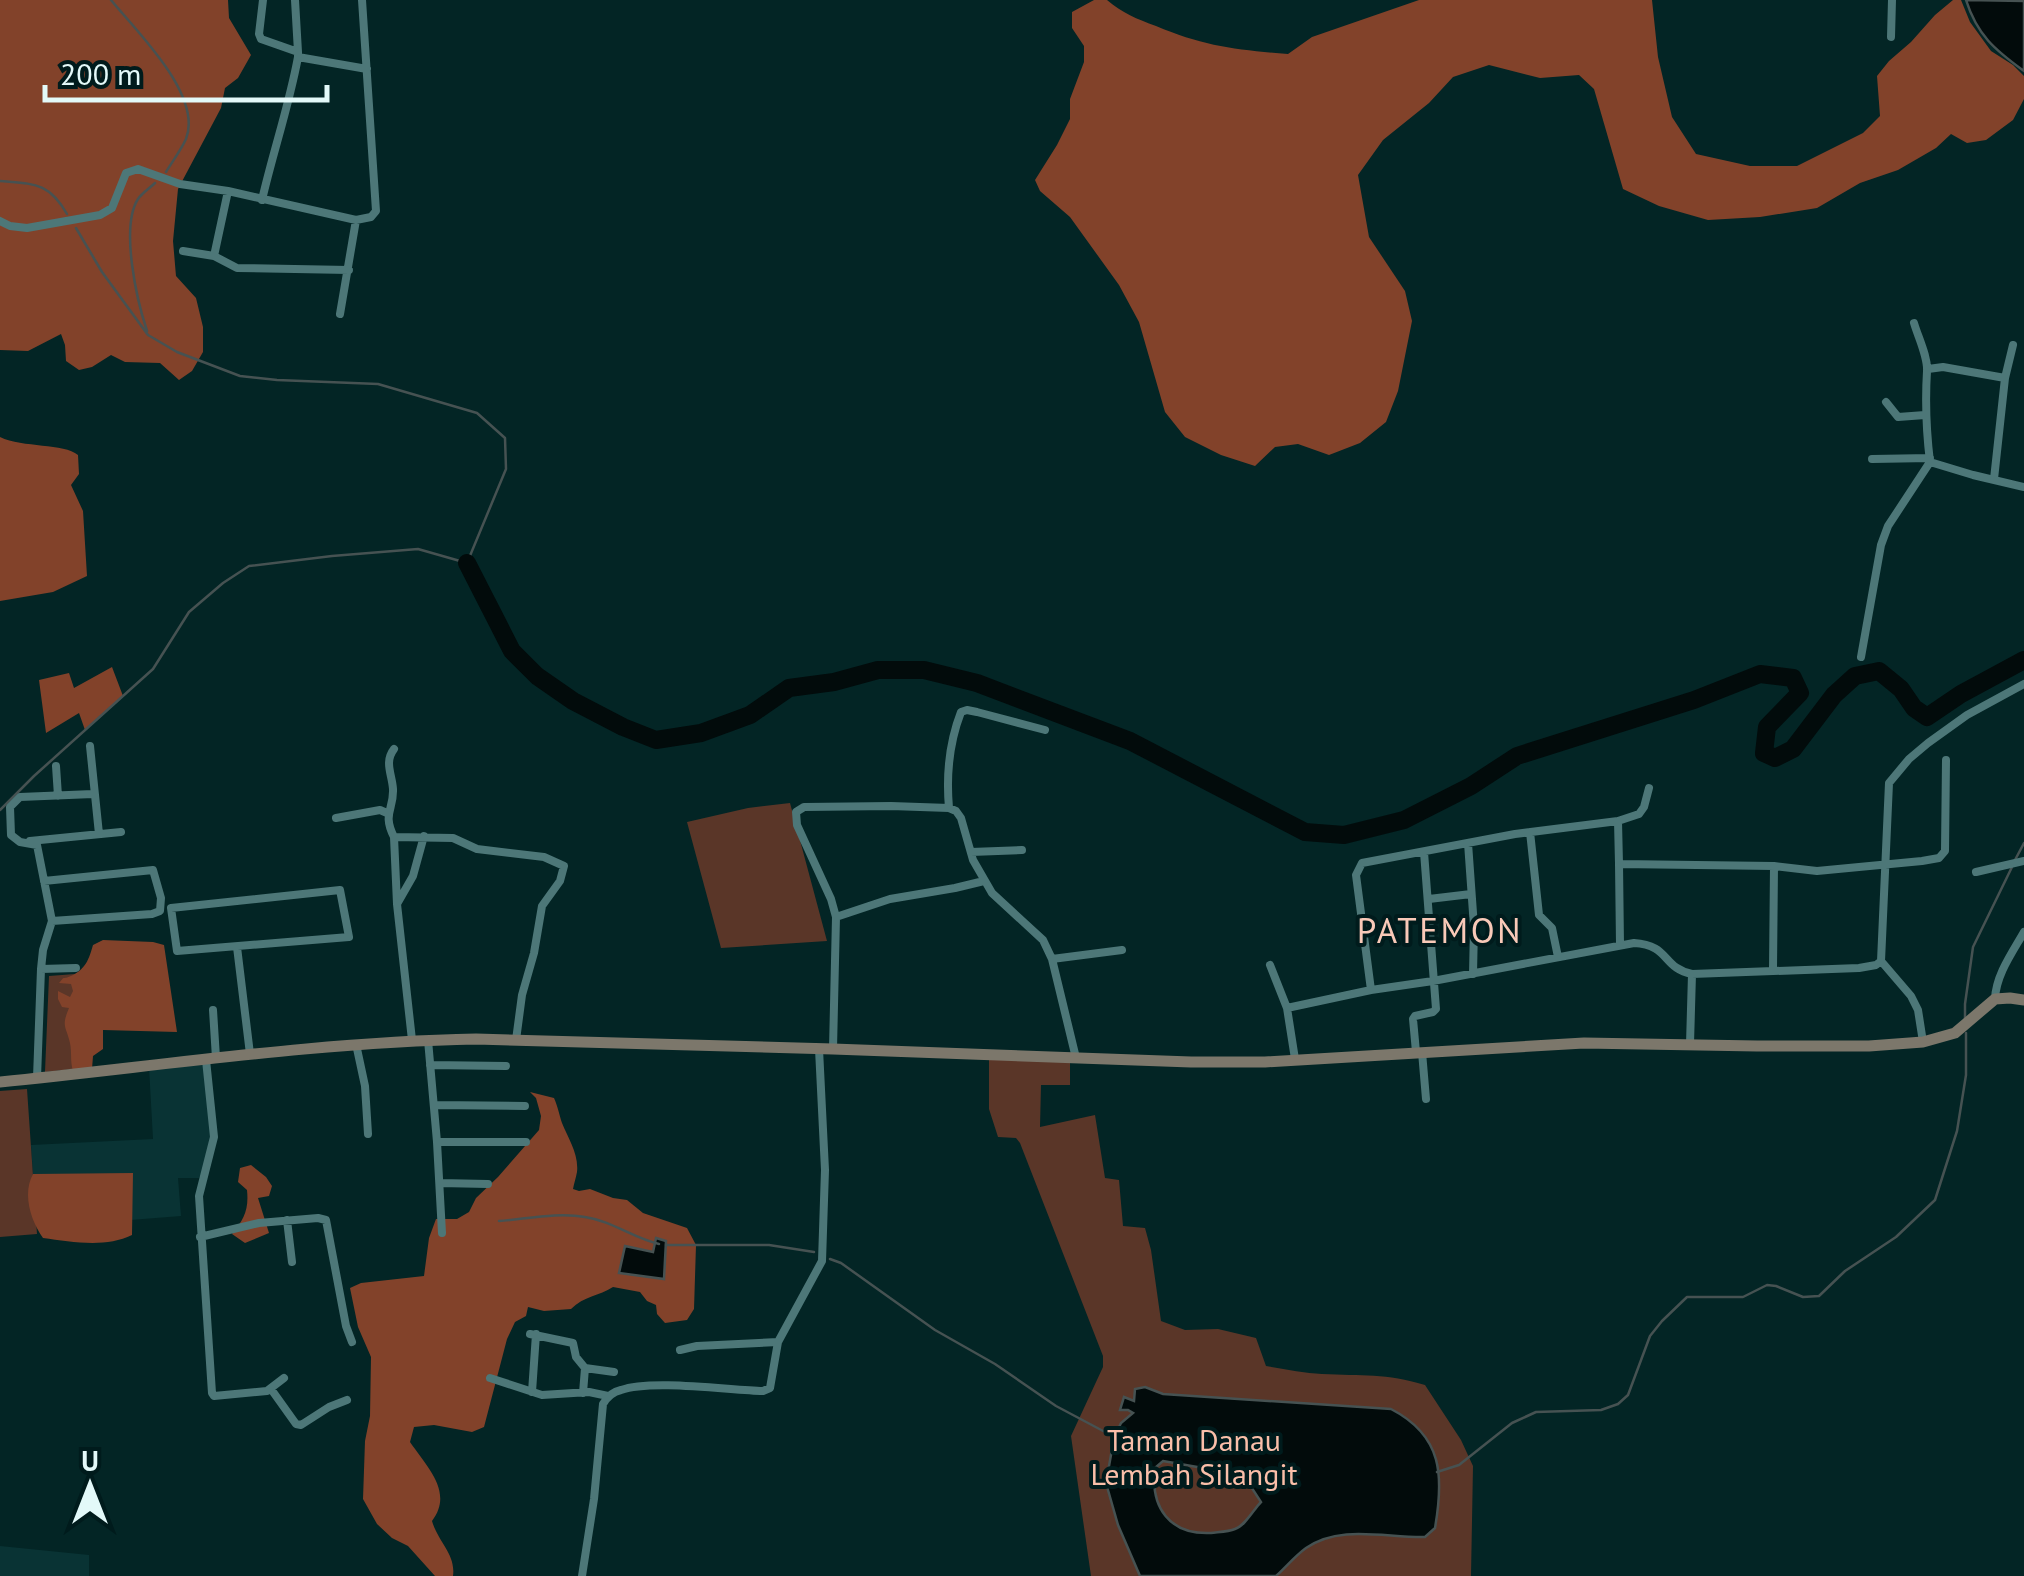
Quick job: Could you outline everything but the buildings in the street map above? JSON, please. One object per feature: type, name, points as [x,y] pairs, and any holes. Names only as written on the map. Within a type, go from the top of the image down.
[{"type":"street","points":[[262,0],[261,39],[298,54],[367,69]]},
{"type":"street","points":[[262,200],[298,54],[295,0]]},
{"type":"street","points":[[0,221],[28,228],[100,215],[112,208],[126,173],[133,170],[180,184],[356,220],[371,217],[376,210],[362,0]]},
{"type":"street","points":[[1892,0],[1892,37]]},
{"type":"street","points":[[214,256],[228,192]]},
{"type":"street","points":[[340,314],[356,220]]},
{"type":"street","points":[[182,251],[214,256],[237,268],[349,270]]},
{"type":"street","points":[[1862,656],[1881,545],[1888,526],[1930,460],[1924,416],[1928,369],[1914,323]]},
{"type":"street","points":[[1994,480],[2005,378],[2013,346]]},
{"type":"street","points":[[1928,369],[1943,367],[2005,378]]},
{"type":"street","points":[[1886,402],[1898,417],[1924,416]]},
{"type":"street","points":[[1872,459],[1930,460],[2024,487]]},
{"type":"street","points":[[1286,1008],[1634,943],[1653,946],[1676,969],[1692,974],[1876,966],[1881,961],[1887,802],[1892,777],[1928,743],[1967,715],[2024,684]]},
{"type":"street","points":[[949,808],[949,759],[961,712],[978,712],[1044,730]]},
{"type":"street","points":[[90,746],[99,834]]},
{"type":"street","points":[[394,749],[388,760],[394,792],[388,812],[394,837],[412,1040]]},
{"type":"street","points":[[1619,864],[1774,866],[1818,871],[1922,862],[1945,852],[1946,760]]},
{"type":"street","points":[[56,766],[58,796]]},
{"type":"street","points":[[1371,990],[1357,882],[1362,863],[1530,832],[1618,821],[1639,814],[1649,788]]},
{"type":"street","points":[[38,1078],[41,969],[52,921],[37,845],[20,842],[10,832],[10,806],[20,797],[94,794]]},
{"type":"street","points":[[582,1576],[603,1404],[608,1396],[622,1389],[650,1386],[768,1391],[778,1342],[822,1261],[826,1049],[836,917],[829,893],[796,824],[796,812],[804,807],[956,811],[992,892],[1043,940],[1052,959],[1076,1058]]},
{"type":"street","points":[[336,818],[388,812]]},
{"type":"street","points":[[1618,821],[1620,945]]},
{"type":"street","points":[[20,842],[121,832]]},
{"type":"street","points":[[1530,832],[1539,914],[1552,928],[1558,957]]},
{"type":"street","points":[[397,904],[413,876],[424,836]]},
{"type":"street","points":[[394,837],[453,838],[477,849],[544,856],[564,866],[560,881],[542,906],[516,1040]]},
{"type":"street","points":[[1468,844],[1474,927],[1472,974]]},
{"type":"street","points":[[971,852],[1022,850]]},
{"type":"street","points":[[1424,852],[1436,1009],[1414,1019],[1426,1099]]},
{"type":"street","points":[[1976,872],[2024,861]]},
{"type":"street","points":[[1773,970],[1774,866]]},
{"type":"street","points":[[44,882],[153,870],[161,898],[160,911],[152,914],[52,921]]},
{"type":"street","points":[[836,917],[890,899],[984,880]]},
{"type":"street","points":[[340,890],[349,937],[236,947],[177,950],[171,908],[340,890]]},
{"type":"street","points":[[1429,899],[1472,894]]},
{"type":"street","points":[[1996,999],[2003,969],[2024,932]]},
{"type":"street","points":[[236,947],[250,1054]]},
{"type":"street","points":[[1052,959],[1122,950]]},
{"type":"street","points":[[1881,961],[1911,996],[1924,1042]]},
{"type":"street","points":[[1270,964],[1286,1008],[1295,1059]]},
{"type":"street","points":[[41,969],[76,968]]},
{"type":"street","points":[[1690,1044],[1692,974]]},
{"type":"street","points":[[0,1082],[412,1040],[1191,1062],[1584,1043],[1869,1046],[1924,1042],[1955,1034],[1996,999],[2024,1000]]},
{"type":"street","points":[[214,1010],[214,1137],[199,1196],[212,1393],[214,1396],[268,1391],[284,1378]]},
{"type":"street","points":[[428,1040],[442,1232]]},
{"type":"street","points":[[356,1044],[365,1086],[368,1134]]},
{"type":"street","points":[[430,1065],[506,1066]]},
{"type":"street","points":[[434,1105],[524,1106]]},
{"type":"street","points":[[437,1142],[526,1142]]},
{"type":"street","points":[[440,1183],[488,1184]]},
{"type":"street","points":[[287,1220],[292,1262]]},
{"type":"street","points":[[200,1237],[259,1223],[326,1220],[352,1342]]},
{"type":"street","points":[[532,1392],[533,1334],[572,1343],[585,1368],[614,1372]]},
{"type":"street","points":[[680,1350],[778,1342]]},
{"type":"street","points":[[583,1393],[585,1368]]},
{"type":"street","points":[[490,1378],[549,1396],[608,1396]]},
{"type":"street","points":[[271,1389],[296,1424],[301,1425],[348,1400]]},
{"type":"shaded area","points":[[0,0],[228,0],[229,18],[251,55],[238,78],[225,88],[221,108],[178,189],[173,241],[176,276],[196,298],[203,327],[203,352],[192,371],[179,380],[160,363],[125,362],[111,355],[79,370],[66,361],[61,334],[28,351],[0,350]]},
{"type":"shaded area","points":[[1094,0],[1107,0],[1136,18],[1205,43],[1288,54],[1312,37],[1419,0],[1652,0],[1658,57],[1672,117],[1696,154],[1750,166],[1797,166],[1863,133],[1880,116],[1877,76],[1953,0],[1961,0],[1970,22],[1991,51],[2024,76],[2024,99],[2013,120],[1986,140],[1967,143],[1951,134],[1936,148],[1898,170],[1860,183],[1817,208],[1708,220],[1659,206],[1623,189],[1594,89],[1579,75],[1540,78],[1489,65],[1453,77],[1429,103],[1383,140],[1358,175],[1369,237],[1405,291],[1412,321],[1398,391],[1386,422],[1360,443],[1329,455],[1298,444],[1275,447],[1255,466],[1185,437],[1165,412],[1139,322],[1119,285],[1070,217],[1040,191],[1035,180],[1070,119],[1070,99],[1084,62],[1084,46],[1072,28],[1072,12]]},
{"type":"shaded area","points":[[1966,0],[2024,1],[2024,71],[1988,41]]},
{"type":"shaded area","points":[[0,437],[78,455],[79,474],[71,485],[83,511],[87,576],[53,592],[0,601]]},
{"type":"shaded area","points":[[112,667],[123,696],[85,730],[79,713],[46,733],[39,680],[69,673],[74,688]]},
{"type":"shaded area","points":[[103,940],[164,945],[177,1032],[103,1030],[103,1049],[93,1056],[92,1069],[73,1071],[65,1023],[69,1008],[62,1007],[58,991],[70,997],[73,991],[71,984],[59,983],[80,970],[93,945]]},
{"type":"shaded area","points":[[204,1065],[212,1135],[199,1178],[178,1178],[181,1216],[130,1220],[34,1189],[31,1145],[153,1139],[149,1067]]},
{"type":"shaded area","points":[[530,1092],[554,1098],[576,1159],[573,1189],[590,1189],[627,1200],[643,1213],[687,1228],[696,1245],[694,1309],[687,1320],[665,1323],[657,1314],[656,1305],[640,1292],[613,1287],[571,1309],[544,1311],[528,1307],[526,1316],[515,1322],[507,1339],[484,1427],[472,1432],[434,1425],[414,1427],[410,1442],[436,1480],[440,1500],[432,1521],[453,1568],[453,1576],[435,1576],[408,1546],[377,1524],[363,1499],[371,1357],[358,1327],[350,1288],[361,1283],[424,1276],[436,1219],[457,1219],[469,1212],[476,1198],[539,1130],[541,1116]]},
{"type":"shaded area","points":[[251,1165],[272,1186],[269,1196],[258,1198],[269,1233],[245,1243],[232,1234],[243,1219],[247,1203],[247,1190],[238,1182],[240,1168]]},
{"type":"shaded area","points":[[133,1173],[132,1235],[100,1243],[43,1238],[29,1207],[28,1190],[33,1174]]},
{"type":"shaded area","points":[[656,1238],[666,1241],[664,1279],[619,1273],[625,1246],[653,1252]]},
{"type":"shaded area","points":[[1135,1389],[1391,1409],[1421,1432],[1436,1459],[1439,1491],[1435,1528],[1425,1537],[1333,1536],[1306,1548],[1276,1576],[1140,1576],[1118,1525],[1106,1483],[1114,1438],[1121,1423],[1133,1413],[1120,1410],[1124,1397],[1134,1401]],"holes":[[[1163,1461],[1237,1474],[1248,1482],[1261,1502],[1235,1529],[1211,1533],[1184,1529],[1174,1524],[1160,1507],[1154,1482],[1155,1468]]]},
{"type":"shaded area","points":[[0,1546],[89,1555],[89,1576],[0,1576]]},
{"type":"green space","points":[[790,803],[827,941],[721,948],[687,822]]},
{"type":"green space","points":[[75,974],[83,1068],[45,1072],[49,976]]},
{"type":"green space","name":"Taman Danau Lembah Silangit","points":[[989,1056],[1070,1058],[1070,1085],[1041,1085],[1040,1127],[1095,1115],[1105,1178],[1119,1180],[1123,1226],[1145,1228],[1161,1321],[1185,1330],[1218,1329],[1256,1338],[1266,1366],[1386,1377],[1425,1385],[1473,1466],[1471,1576],[1091,1576],[1071,1436],[1103,1367],[1103,1356],[1020,1143],[1016,1138],[998,1137],[989,1109]]},
{"type":"green space","points":[[27,1089],[37,1234],[0,1237],[0,1091]]},
{"type":"waterway","points":[[111,0],[165,65],[185,103],[189,122],[186,139],[166,172]]},
{"type":"waterway","points":[[0,181],[47,190],[67,214]]},
{"type":"waterway","points":[[147,331],[135,283],[130,227],[138,199],[155,183]]},
{"type":"waterway","points":[[0,810],[153,669],[189,612],[223,583],[249,566],[332,556],[418,549],[467,563],[506,469],[505,438],[477,413],[378,384],[240,376],[177,352],[148,335],[76,228]]},
{"type":"waterway","points":[[467,563],[512,651],[537,676],[573,701],[656,740],[701,733],[750,715],[789,688],[834,682],[878,670],[924,670],[977,683],[1130,741],[1305,832],[1344,835],[1404,820],[1471,786],[1517,756],[1694,700],[1760,674],[1793,678],[1800,693],[1767,727],[1764,753],[1775,758],[1793,749],[1834,695],[1855,676],[1879,671],[1927,717],[2024,660]]},
{"type":"waterway","points":[[2015,860],[2024,843]]},
{"type":"waterway","points":[[1965,1020],[1973,947],[2012,867]]},
{"type":"waterway","points":[[1437,1472],[1459,1465],[1512,1423],[1536,1412],[1601,1410],[1618,1404],[1628,1395],[1650,1336],[1687,1297],[1743,1297],[1767,1285],[1803,1297],[1819,1296],[1845,1271],[1896,1237],[1935,1200],[1957,1131],[1966,1075],[1966,1033]]},
{"type":"waterway","points":[[499,1221],[585,1217],[659,1244]]},
{"type":"waterway","points":[[666,1245],[769,1245],[814,1252]]},
{"type":"waterway","points":[[830,1259],[1056,1406],[1105,1432],[1118,1434]]},
{"type":"district","name":"PATEMON","points":[[1440,931]]}]
